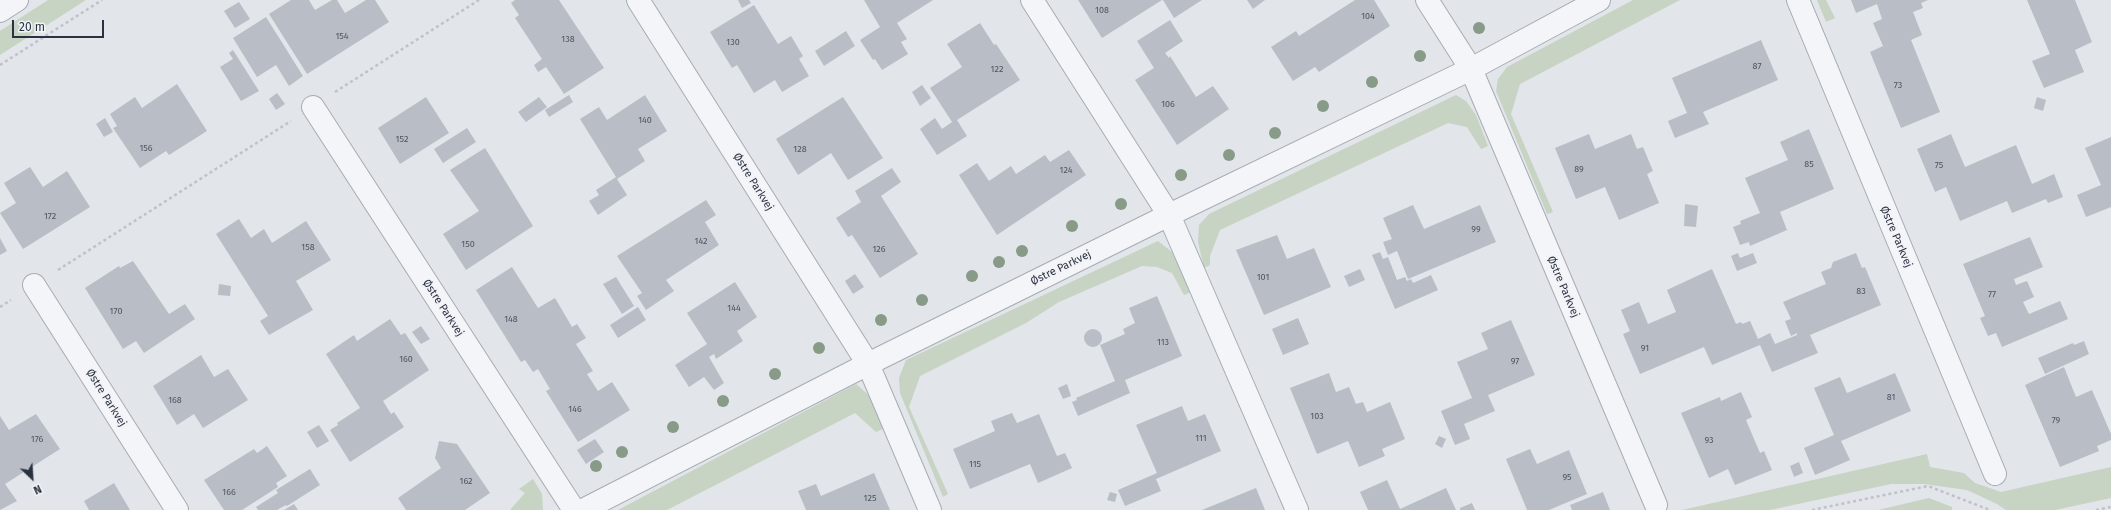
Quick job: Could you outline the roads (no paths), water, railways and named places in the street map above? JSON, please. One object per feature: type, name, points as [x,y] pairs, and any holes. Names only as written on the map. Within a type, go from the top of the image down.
[{"type":"street","points":[[0,11],[17,0]]},
{"type":"street","name":"Østre Parkvej","points":[[638,0],[868,364],[930,510]]},
{"type":"street","points":[[1032,0],[1169,215],[1297,510]]},
{"type":"street","name":"Østre Parkvej","points":[[1427,0],[1471,69],[1656,505]]},
{"type":"street","name":"Østre Parkvej","points":[[583,510],[868,364],[1169,215],[1471,69],[1599,0]]},
{"type":"street","name":"Østre Parkvej","points":[[1798,0],[1995,474]]},
{"type":"street","name":"Østre Parkvej","points":[[313,107],[574,510]]},
{"type":"street","name":"Østre Parkvej","points":[[34,285],[177,510]]}]
